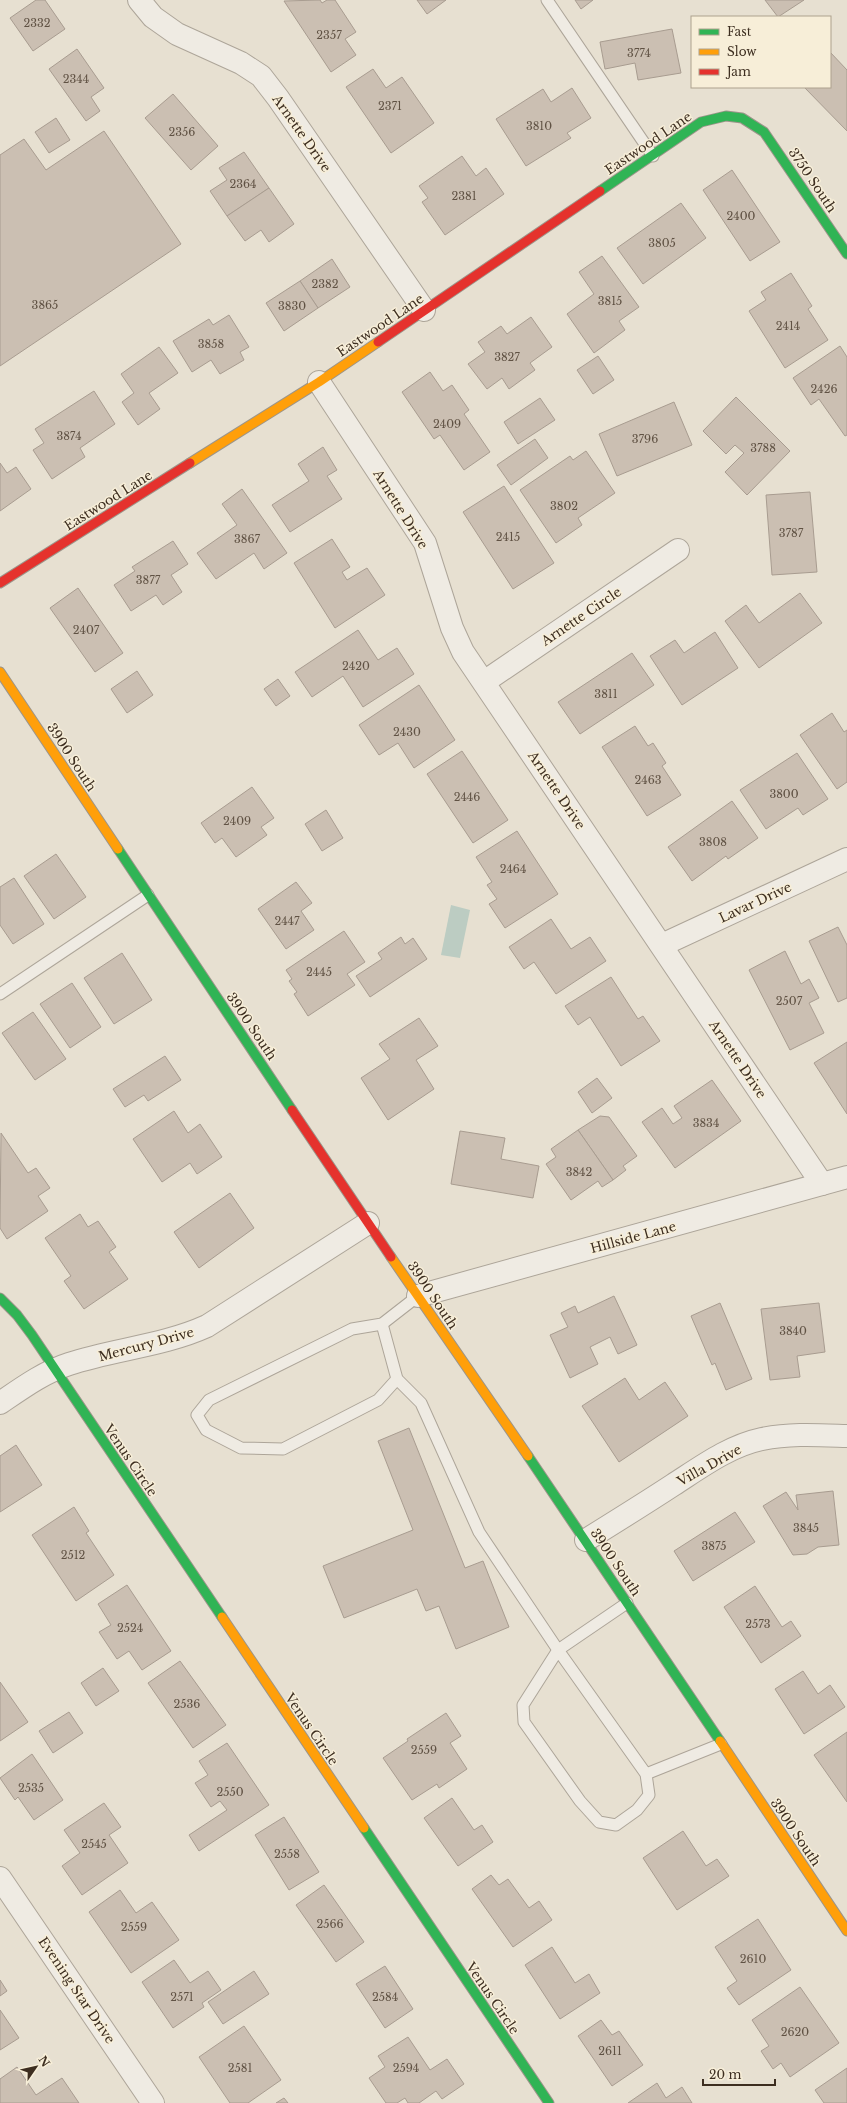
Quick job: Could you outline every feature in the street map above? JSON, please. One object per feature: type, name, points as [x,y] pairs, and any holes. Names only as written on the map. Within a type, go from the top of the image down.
[{"type":"street","name":"Arnette Drive","points":[[139,0],[153,17],[177,34],[241,63],[261,76],[278,98],[424,310]]},
{"type":"street","name":"Eastwood Lane","points":[[0,583],[319,382],[701,122],[722,116],[735,115],[747,118],[756,123],[770,140]]},
{"type":"street","name":"3750 South","points":[[770,140],[847,254]]},
{"type":"street","name":"Arnette Drive","points":[[319,382],[425,543],[452,628],[463,652],[822,1184]]},
{"type":"street","name":"Arnette Circle","points":[[484,682],[678,550]]},
{"type":"street","name":"3900 South","points":[[0,672],[368,1223],[586,1540],[847,1931]]},
{"type":"street","name":"Lavar Drive","points":[[662,945],[847,859]]},
{"type":"street","name":"Hillside Lane","points":[[418,1296],[847,1177]]},
{"type":"street","name":"Mercury Drive","points":[[0,1402],[32,1381],[54,1370],[85,1360],[184,1336],[207,1326],[368,1223]]},
{"type":"street","name":"Venus Circle","points":[[0,1298],[17,1315],[549,2103]]},
{"type":"street","name":"Villa Drive","points":[[586,1540],[705,1464],[740,1447],[761,1439],[781,1436],[804,1434],[847,1436]]},
{"type":"street","name":"Evening Star Drive","points":[[0,1878],[153,2103]]},
{"type":"lane","points":[[547,0],[652,156]]},
{"type":"lane","points":[[0,994],[148,895]]},
{"type":"lane","points":[[397,1379],[378,1400],[283,1449],[241,1448],[206,1430],[197,1415],[209,1400],[352,1329],[382,1324],[418,1296]]},
{"type":"lane","points":[[382,1324],[397,1379],[421,1403],[479,1532],[558,1650],[646,1774],[650,1795],[637,1810],[616,1825],[599,1822],[580,1801],[524,1722],[523,1705],[558,1650],[627,1603]]},
{"type":"lane","points":[[646,1774],[721,1744]]},
{"type":"shaded area","points":[[451,905],[470,910],[460,958],[441,955]]},
{"type":"building","points":[[36,0],[45,0],[65,29],[33,51],[10,18]]},
{"type":"building","points":[[320,0],[322,3],[327,0],[335,0],[356,32],[345,39],[356,55],[331,72],[284,1]]},
{"type":"building","points":[[417,0],[446,0],[427,14]]},
{"type":"building","points":[[575,0],[593,0],[581,9]]},
{"type":"building","points":[[765,0],[804,0],[780,16],[777,16]]},
{"type":"building","points":[[672,29],[681,73],[638,80],[635,63],[605,69],[600,42]]},
{"type":"building","points":[[77,49],[104,88],[91,97],[100,111],[86,121],[49,69]]},
{"type":"building","points":[[831,53],[847,70],[847,131],[805,88],[831,88]]},
{"type":"building","points":[[373,69],[386,88],[402,77],[434,123],[391,153],[346,87]]},
{"type":"building","points":[[572,88],[591,118],[567,133],[571,138],[526,166],[496,119],[543,89],[551,102]]},
{"type":"building","points":[[173,94],[218,146],[191,170],[145,118]]},
{"type":"building","points":[[56,118],[70,140],[49,153],[35,132]]},
{"type":"building","points":[[104,131],[181,244],[0,366],[0,155],[24,139],[46,170]]},
{"type":"building","points":[[244,152],[269,188],[227,216],[210,191],[227,180],[219,168]]},
{"type":"building","points":[[462,156],[476,176],[486,168],[504,194],[445,235],[422,202],[428,198],[419,186]]},
{"type":"building","points":[[732,170],[780,242],[750,261],[703,190]]},
{"type":"building","points":[[269,188],[294,224],[269,242],[261,230],[245,241],[227,216]]},
{"type":"building","points":[[681,203],[706,238],[643,284],[617,248]]},
{"type":"building","points":[[602,256],[639,307],[619,321],[625,330],[594,353],[567,314],[594,294],[579,272]]},
{"type":"building","points":[[332,259],[350,287],[318,308],[300,281]]},
{"type":"building","points":[[791,273],[812,306],[808,309],[828,340],[785,368],[749,311],[766,300],[761,292]]},
{"type":"building","points":[[300,281],[318,308],[284,331],[266,303]]},
{"type":"building","points":[[229,315],[249,347],[240,352],[244,360],[220,374],[211,360],[192,372],[173,341],[209,319],[213,325]]},
{"type":"building","points":[[531,317],[552,347],[530,363],[535,370],[509,389],[502,378],[487,389],[468,364],[485,352],[478,342],[501,326],[507,334]]},
{"type":"building","points":[[840,346],[847,357],[847,435],[845,436],[819,399],[811,405],[793,378]]},
{"type":"building","points":[[159,347],[178,373],[149,393],[160,409],[138,425],[122,402],[134,393],[121,374]]},
{"type":"building","points":[[598,356],[614,380],[593,394],[577,370]]},
{"type":"building","points":[[430,372],[443,391],[452,385],[469,410],[464,414],[490,452],[464,470],[440,435],[434,439],[402,392]]},
{"type":"building","points":[[94,391],[115,424],[80,448],[85,457],[52,479],[33,450],[44,443],[35,429]]},
{"type":"building","points":[[736,397],[790,451],[747,495],[725,472],[744,453],[735,445],[726,454],[703,431]]},
{"type":"building","points":[[540,398],[555,420],[518,444],[504,422]]},
{"type":"building","points":[[674,402],[692,445],[617,476],[599,434]]},
{"type":"building","points":[[535,439],[548,458],[511,485],[497,465]]},
{"type":"building","points":[[323,447],[337,470],[327,476],[342,499],[290,532],[272,505],[309,481],[298,464]]},
{"type":"building","points":[[586,451],[615,493],[578,518],[582,525],[556,543],[520,490],[570,456],[573,460]]},
{"type":"building","points":[[0,463],[7,473],[16,467],[31,489],[0,511]]},
{"type":"building","points":[[504,486],[554,563],[513,589],[463,512]]},
{"type":"building","points":[[242,489],[287,553],[264,569],[254,553],[216,579],[197,553],[237,525],[222,504]]},
{"type":"building","points":[[810,492],[817,572],[772,575],[766,495]]},
{"type":"building","points":[[332,539],[350,567],[342,572],[347,580],[367,568],[385,595],[335,628],[294,563]]},
{"type":"building","points":[[173,541],[188,564],[171,575],[182,592],[163,605],[156,595],[131,611],[114,585],[135,571],[132,567]]},
{"type":"building","points":[[78,588],[123,653],[95,672],[50,608]]},
{"type":"building","points":[[800,593],[822,623],[759,668],[725,621],[746,605],[759,623]]},
{"type":"building","points":[[358,630],[378,660],[397,648],[414,674],[363,707],[343,676],[312,697],[295,672]]},
{"type":"building","points":[[715,632],[738,668],[682,705],[650,656],[675,640],[684,653]]},
{"type":"building","points":[[632,653],[654,685],[580,734],[558,702]]},
{"type":"building","points":[[137,671],[153,695],[127,713],[111,689]]},
{"type":"building","points":[[278,679],[290,696],[276,706],[264,689]]},
{"type":"building","points":[[419,685],[455,740],[414,768],[398,743],[379,755],[359,725]]},
{"type":"building","points":[[832,713],[844,732],[847,730],[847,782],[837,789],[800,735]]},
{"type":"building","points":[[635,726],[648,746],[653,743],[666,763],[662,766],[681,795],[647,816],[602,747]]},
{"type":"building","points":[[462,751],[508,820],[473,843],[427,774]]},
{"type":"building","points":[[797,753],[828,799],[803,815],[798,808],[766,829],[740,790]]},
{"type":"building","points":[[252,787],[274,818],[261,827],[267,835],[236,857],[222,838],[215,843],[201,823]]},
{"type":"building","points":[[732,801],[758,838],[728,859],[726,856],[692,881],[668,847]]},
{"type":"building","points":[[326,810],[343,838],[322,851],[305,824]]},
{"type":"building","points":[[517,831],[558,894],[505,928],[489,904],[497,899],[487,885],[492,882],[476,857]]},
{"type":"building","points":[[56,854],[86,897],[54,919],[24,876]]},
{"type":"building","points":[[14,878],[44,924],[13,944],[0,925],[0,887]]},
{"type":"building","points":[[296,882],[312,903],[301,911],[314,930],[286,949],[258,909]]},
{"type":"building","points":[[551,919],[571,949],[590,937],[606,961],[556,994],[534,962],[524,969],[509,947]]},
{"type":"building","points":[[838,927],[847,945],[847,998],[838,1002],[809,941]]},
{"type":"building","points":[[344,931],[365,962],[347,974],[355,985],[308,1016],[294,994],[297,992],[289,981],[292,979],[286,970]]},
{"type":"building","points":[[401,937],[405,944],[413,938],[427,959],[370,997],[356,976],[382,959],[378,953]]},
{"type":"building","points":[[785,951],[801,984],[809,979],[819,998],[809,1003],[824,1033],[790,1050],[749,970]]},
{"type":"building","points":[[122,953],[152,1000],[114,1024],[84,978]]},
{"type":"building","points":[[611,977],[638,1019],[643,1016],[660,1041],[621,1066],[590,1017],[578,1025],[565,1006]]},
{"type":"building","points":[[72,983],[101,1027],[70,1048],[40,1004]]},
{"type":"building","points":[[33,1012],[66,1059],[35,1080],[2,1033]]},
{"type":"building","points":[[419,1018],[438,1046],[416,1060],[434,1089],[388,1120],[361,1078],[390,1059],[379,1044]]},
{"type":"building","points":[[847,1042],[847,1114],[814,1063]]},
{"type":"building","points":[[165,1056],[181,1080],[148,1101],[144,1095],[125,1107],[113,1089]]},
{"type":"building","points":[[597,1078],[612,1098],[592,1113],[578,1092]]},
{"type":"building","points":[[712,1080],[741,1121],[675,1168],[642,1122],[662,1108],[673,1124],[682,1118],[674,1106]]},
{"type":"building","points":[[174,1111],[188,1133],[200,1124],[222,1157],[197,1174],[190,1163],[162,1182],[133,1139]]},
{"type":"building","points":[[600,1116],[609,1117],[637,1156],[623,1166],[626,1170],[613,1180],[578,1130]]},
{"type":"building","points":[[578,1130],[613,1180],[602,1187],[598,1181],[571,1200],[546,1164],[556,1157],[551,1149]]},
{"type":"building","points":[[460,1131],[505,1138],[501,1159],[539,1166],[533,1198],[451,1184]]},
{"type":"building","points":[[1,1133],[28,1173],[36,1168],[50,1188],[38,1196],[48,1211],[7,1239],[0,1228]]},
{"type":"building","points":[[230,1193],[254,1228],[199,1268],[174,1232]]},
{"type":"building","points":[[80,1214],[88,1227],[98,1221],[116,1247],[109,1252],[128,1279],[84,1309],[64,1281],[71,1276],[45,1238]]},
{"type":"building","points":[[614,1296],[637,1345],[618,1354],[610,1337],[590,1347],[598,1364],[570,1378],[550,1335],[568,1327],[561,1313],[575,1306],[578,1313]]},
{"type":"building","points":[[720,1303],[752,1379],[726,1390],[715,1363],[712,1365],[691,1316]]},
{"type":"building","points":[[819,1303],[825,1352],[797,1356],[800,1377],[770,1380],[761,1309]]},
{"type":"building","points":[[625,1378],[639,1400],[665,1382],[688,1416],[619,1462],[582,1406]]},
{"type":"building","points":[[409,1428],[465,1568],[483,1561],[509,1627],[456,1649],[439,1606],[426,1611],[417,1589],[344,1618],[323,1566],[413,1530],[378,1441]]},
{"type":"building","points":[[16,1445],[42,1485],[0,1512],[0,1456]]},
{"type":"building","points":[[833,1491],[839,1545],[818,1547],[807,1554],[793,1555],[763,1506],[786,1492],[798,1510],[796,1495]]},
{"type":"building","points":[[74,1507],[89,1531],[86,1533],[114,1575],[76,1601],[32,1535]]},
{"type":"building","points":[[735,1512],[755,1542],[693,1581],[674,1551]]},
{"type":"building","points":[[127,1585],[171,1651],[142,1670],[129,1651],[117,1659],[99,1632],[111,1625],[98,1604]]},
{"type":"building","points":[[755,1586],[782,1627],[791,1621],[801,1636],[761,1663],[724,1607]]},
{"type":"building","points":[[180,1661],[226,1725],[193,1748],[148,1683]]},
{"type":"building","points":[[103,1668],[119,1691],[96,1706],[81,1683]]},
{"type":"building","points":[[803,1671],[818,1694],[830,1685],[845,1707],[804,1734],[775,1689]]},
{"type":"building","points":[[0,1682],[28,1722],[0,1741]]},
{"type":"building","points":[[69,1712],[83,1733],[53,1753],[39,1731]]},
{"type":"building","points":[[446,1713],[461,1736],[450,1743],[467,1769],[439,1788],[437,1784],[412,1800],[383,1758],[408,1741],[407,1739]]},
{"type":"building","points":[[847,1732],[847,1802],[814,1755]]},
{"type":"building","points":[[227,1743],[269,1805],[199,1851],[189,1835],[227,1810],[220,1801],[211,1807],[195,1783],[208,1775],[199,1761]]},
{"type":"building","points":[[32,1754],[63,1800],[34,1820],[18,1797],[15,1800],[0,1778]]},
{"type":"building","points":[[452,1798],[474,1830],[482,1825],[493,1842],[458,1866],[424,1818]]},
{"type":"building","points":[[104,1803],[121,1827],[109,1835],[128,1863],[82,1895],[62,1866],[80,1853],[64,1830]]},
{"type":"building","points":[[284,1817],[319,1872],[289,1890],[255,1835]]},
{"type":"building","points":[[683,1831],[706,1866],[717,1859],[729,1876],[677,1910],[643,1858]]},
{"type":"building","points":[[491,1875],[499,1885],[508,1879],[529,1908],[539,1901],[552,1920],[513,1947],[472,1889]]},
{"type":"building","points":[[324,1885],[364,1942],[336,1962],[296,1905]]},
{"type":"building","points":[[120,1890],[136,1913],[152,1902],[179,1940],[131,1973],[89,1912]]},
{"type":"building","points":[[758,1919],[791,1970],[739,2005],[727,1988],[737,1981],[715,1947]]},
{"type":"building","points":[[552,1947],[575,1983],[589,1974],[600,1993],[560,2019],[525,1965]]},
{"type":"building","points":[[174,1960],[190,1983],[208,1971],[221,1990],[202,2003],[204,2007],[173,2028],[142,1982]]},
{"type":"building","points":[[385,1966],[413,2009],[385,2028],[356,1984]]},
{"type":"building","points":[[254,1971],[269,1994],[223,2024],[208,2002]]},
{"type":"building","points":[[0,1980],[7,1991],[0,1996]]},
{"type":"building","points":[[800,1987],[839,2043],[790,2077],[781,2063],[773,2069],[761,2051],[769,2046],[752,2020]]},
{"type":"building","points":[[0,2010],[19,2038],[0,2050]]},
{"type":"building","points":[[601,2020],[612,2035],[619,2031],[643,2065],[612,2086],[578,2036]]},
{"type":"building","points":[[244,2026],[281,2080],[248,2103],[230,2103],[199,2057]]},
{"type":"building","points":[[408,2037],[430,2070],[447,2059],[464,2084],[442,2099],[436,2091],[419,2103],[408,2103],[405,2098],[397,2103],[386,2103],[369,2078],[385,2067],[378,2056]]},
{"type":"building","points":[[17,2067],[36,2095],[62,2078],[79,2103],[0,2103],[0,2079]]},
{"type":"building","points":[[847,2068],[847,2103],[824,2103],[815,2090]]},
{"type":"building","points":[[657,2083],[666,2098],[682,2087],[692,2103],[628,2103]]},
{"type":"building","points":[[284,2098],[288,2103],[276,2103]]},
{"type":"traffic: fast","points":[[600,191],[701,122],[726,116],[742,118],[764,132],[847,254]]},
{"type":"traffic: fast","points":[[118,849],[292,1110]]},
{"type":"traffic: fast","points":[[0,1298],[17,1315],[32,1335],[222,1617]]},
{"type":"traffic: fast","points":[[528,1456],[720,1741]]},
{"type":"traffic: fast","points":[[364,1828],[549,2103]]},
{"type":"traffic: slow","points":[[190,463],[319,382],[378,342]]},
{"type":"traffic: slow","points":[[0,672],[118,849]]},
{"type":"traffic: slow","points":[[391,1257],[528,1456]]},
{"type":"traffic: slow","points":[[222,1617],[364,1828]]},
{"type":"traffic: slow","points":[[720,1741],[847,1931]]},
{"type":"traffic: jam","points":[[378,342],[600,191]]},
{"type":"traffic: jam","points":[[0,583],[190,463]]},
{"type":"traffic: jam","points":[[292,1110],[391,1257]]}]
